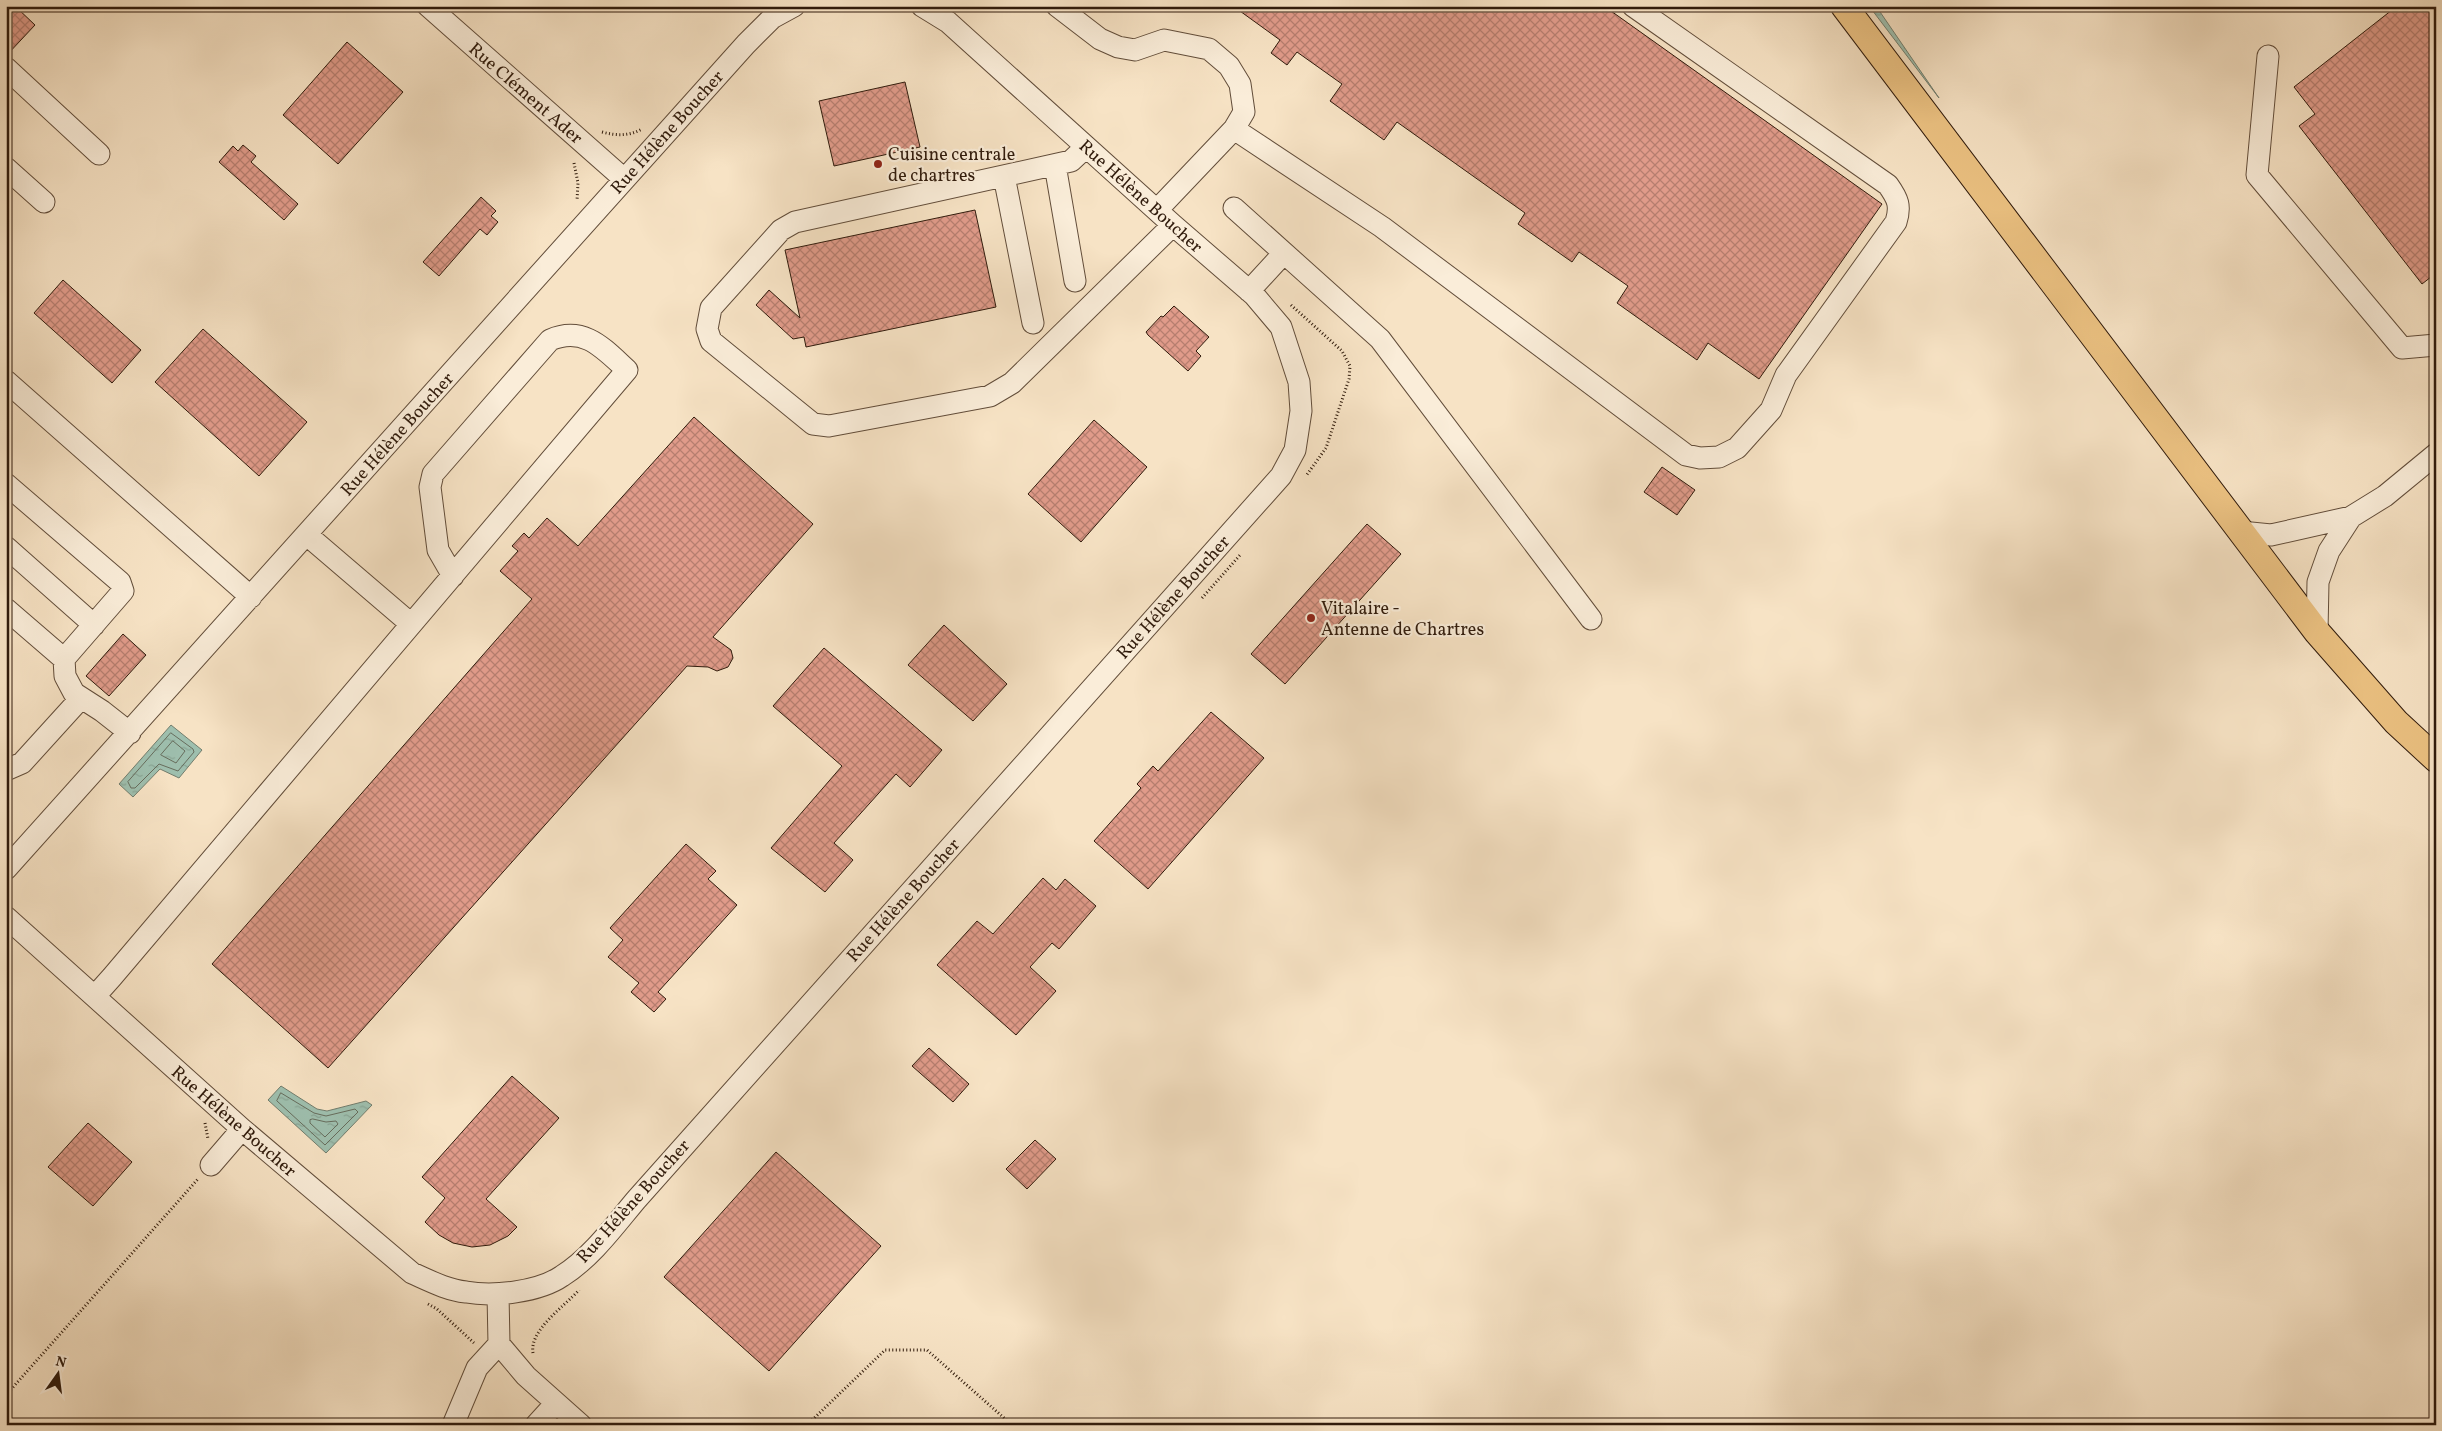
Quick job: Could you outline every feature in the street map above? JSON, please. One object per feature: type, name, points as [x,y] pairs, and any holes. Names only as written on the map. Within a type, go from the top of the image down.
[{"type":"main road","points":[[1844,6],[2317,632],[2396,722],[2436,759]]},
{"type":"street","name":"Rue Clément Ader","points":[[428,6],[624,179]]},
{"type":"street","name":"Rue Hélène Boucher","points":[[6,869],[746,44],[772,18],[794,6]]},
{"type":"street","name":"Rue Hélène Boucher","points":[[6,917],[242,1129],[412,1273],[442,1286],[466,1293],[498,1294],[531,1289],[562,1277],[602,1241],[643,1192],[1281,476],[1295,450],[1301,411],[1299,382],[1280,326],[1255,285],[1173,225],[948,22],[922,6]]},
{"type":"street","points":[[1057,6],[1100,39],[1118,47],[1135,50],[1164,40],[1209,49],[1229,66],[1240,84],[1244,112],[1234,129],[1157,210]]},
{"type":"street","points":[[1234,129],[1382,227],[1686,455],[1700,458],[1719,457],[1737,448],[1770,410],[1786,375],[1896,222],[1900,209],[1898,199],[1888,185],[1633,6]]},
{"type":"street","points":[[2268,56],[2257,175],[2402,348],[2436,345]]},
{"type":"street","points":[[6,68],[99,154]]},
{"type":"street","points":[[1086,147],[1071,161],[795,222],[781,230],[712,308],[707,329],[710,341],[813,424],[829,426],[990,396],[1012,383],[1173,225]]},
{"type":"street","points":[[1055,165],[1075,281]]},
{"type":"street","points":[[6,168],[44,202]]},
{"type":"street","points":[[1004,176],[1033,323]]},
{"type":"street","points":[[1234,208],[1380,338],[1591,619]]},
{"type":"street","points":[[1255,285],[1284,252]]},
{"type":"street","points":[[95,996],[453,576],[627,370],[596,342],[575,335],[561,335],[550,340],[433,474],[430,487],[438,550],[453,576]]},
{"type":"street","points":[[6,381],[251,597]]},
{"type":"street","points":[[2241,532],[2271,535],[2351,517],[2385,496],[2436,454]]},
{"type":"street","points":[[6,484],[120,582],[123,591],[64,659],[65,676],[74,693],[130,733]]},
{"type":"street","points":[[2317,632],[2318,582],[2329,551],[2351,517]]},
{"type":"street","points":[[307,535],[412,624]]},
{"type":"street","points":[[6,547],[94,625]]},
{"type":"street","points":[[6,609],[64,659]]},
{"type":"street","points":[[6,770],[22,764],[81,698]]},
{"type":"street","points":[[211,1165],[242,1129]]},
{"type":"street","points":[[498,1294],[499,1344],[526,1376],[581,1425]]},
{"type":"street","points":[[453,1425],[477,1368],[499,1344]]},
{"type":"street","points":[[536,1425],[556,1403]]},
{"type":"path","points":[[599,132],[632,134],[648,125]]},
{"type":"path","points":[[1255,285],[1342,351],[1350,366],[1349,379],[1326,448],[1302,481]]},
{"type":"path","points":[[1196,604],[1246,548]]},
{"type":"path","points":[[6,1395],[211,1165]]},
{"type":"path","points":[[536,1360],[532,1351],[535,1338],[548,1319],[565,1307],[581,1288]]},
{"type":"path","points":[[807,1425],[885,1350],[927,1350],[1012,1425]]},
{"type":"water","points":[[1869,6],[1876,6],[1939,98]]},
{"type":"water","points":[[171,725],[202,750],[179,778],[160,769],[133,797],[119,784]]},
{"type":"water","points":[[281,1086],[317,1109],[327,1111],[366,1101],[372,1105],[326,1153],[268,1100]]},
{"type":"building","points":[[6,6],[15,6],[35,25],[6,56]]},
{"type":"building","points":[[1233,6],[1604,6],[1882,204],[1759,379],[1708,343],[1697,360],[1617,303],[1628,286],[1579,252],[1572,262],[1518,224],[1525,213],[1397,122],[1384,140],[1330,101],[1342,84],[1297,52],[1287,65],[1271,53],[1280,40]]},
{"type":"building","points":[[2397,6],[2436,6],[2436,273],[2422,284],[2299,126],[2315,114],[2294,87]]},
{"type":"building","points":[[347,42],[403,92],[338,164],[283,115]]},
{"type":"building","points":[[905,82],[920,147],[834,166],[819,101]]},
{"type":"building","points":[[243,145],[256,156],[251,162],[298,204],[284,220],[219,162],[233,146],[238,151]]},
{"type":"building","points":[[481,197],[496,211],[491,216],[498,222],[487,235],[480,229],[439,276],[423,262]]},
{"type":"building","points":[[975,210],[996,307],[806,347],[804,337],[793,339],[756,305],[769,290],[800,318],[785,250]]},
{"type":"building","points":[[63,280],[141,350],[112,383],[34,313]]},
{"type":"building","points":[[1174,306],[1209,337],[1196,351],[1201,356],[1188,371],[1146,332],[1161,316],[1163,317]]},
{"type":"building","points":[[203,329],[307,422],[259,476],[155,382]]},
{"type":"building","points":[[694,417],[813,524],[713,637],[731,650],[733,658],[728,667],[717,671],[708,667],[687,666],[328,1068],[212,964],[532,599],[500,571],[518,551],[512,546],[524,533],[529,538],[547,518],[578,546]]},
{"type":"building","points":[[1094,420],[1147,467],[1081,542],[1028,494]]},
{"type":"building","points":[[1662,467],[1695,490],[1677,515],[1644,492]]},
{"type":"building","points":[[1367,524],[1401,554],[1285,684],[1251,654]]},
{"type":"building","points":[[944,625],[1007,684],[973,721],[908,665]]},
{"type":"building","points":[[123,634],[146,655],[109,696],[86,676]]},
{"type":"building","points":[[824,648],[942,750],[910,787],[896,774],[834,843],[853,860],[825,892],[771,848],[842,766],[773,706]]},
{"type":"building","points":[[1211,712],[1264,758],[1148,889],[1094,841],[1141,788],[1137,784],[1153,766],[1158,771]]},
{"type":"building","points":[[686,844],[716,871],[708,879],[737,905],[658,992],[666,999],[654,1012],[631,992],[639,983],[608,957],[623,940],[610,928]]},
{"type":"building","points":[[1043,878],[1056,890],[1065,879],[1096,906],[1059,949],[1052,943],[1030,967],[1056,991],[1016,1035],[937,965],[977,921],[993,934]]},
{"type":"building","points":[[929,1048],[969,1084],[953,1102],[912,1066]]},
{"type":"building","points":[[512,1076],[559,1118],[486,1199],[517,1227],[508,1236],[490,1245],[472,1247],[453,1243],[439,1235],[425,1222],[445,1198],[422,1177]]},
{"type":"building","points":[[88,1123],[132,1162],[93,1206],[48,1167]]},
{"type":"building","points":[[1035,1140],[1056,1159],[1027,1189],[1006,1169]]},
{"type":"building","points":[[776,1152],[881,1246],[769,1371],[664,1277]]},
{"type":"place","name":"Cuisine centrale de chartres","points":[[878,164]]},
{"type":"place","name":"Vitalaire - Antenne de Chartres","points":[[1311,618]]}]
